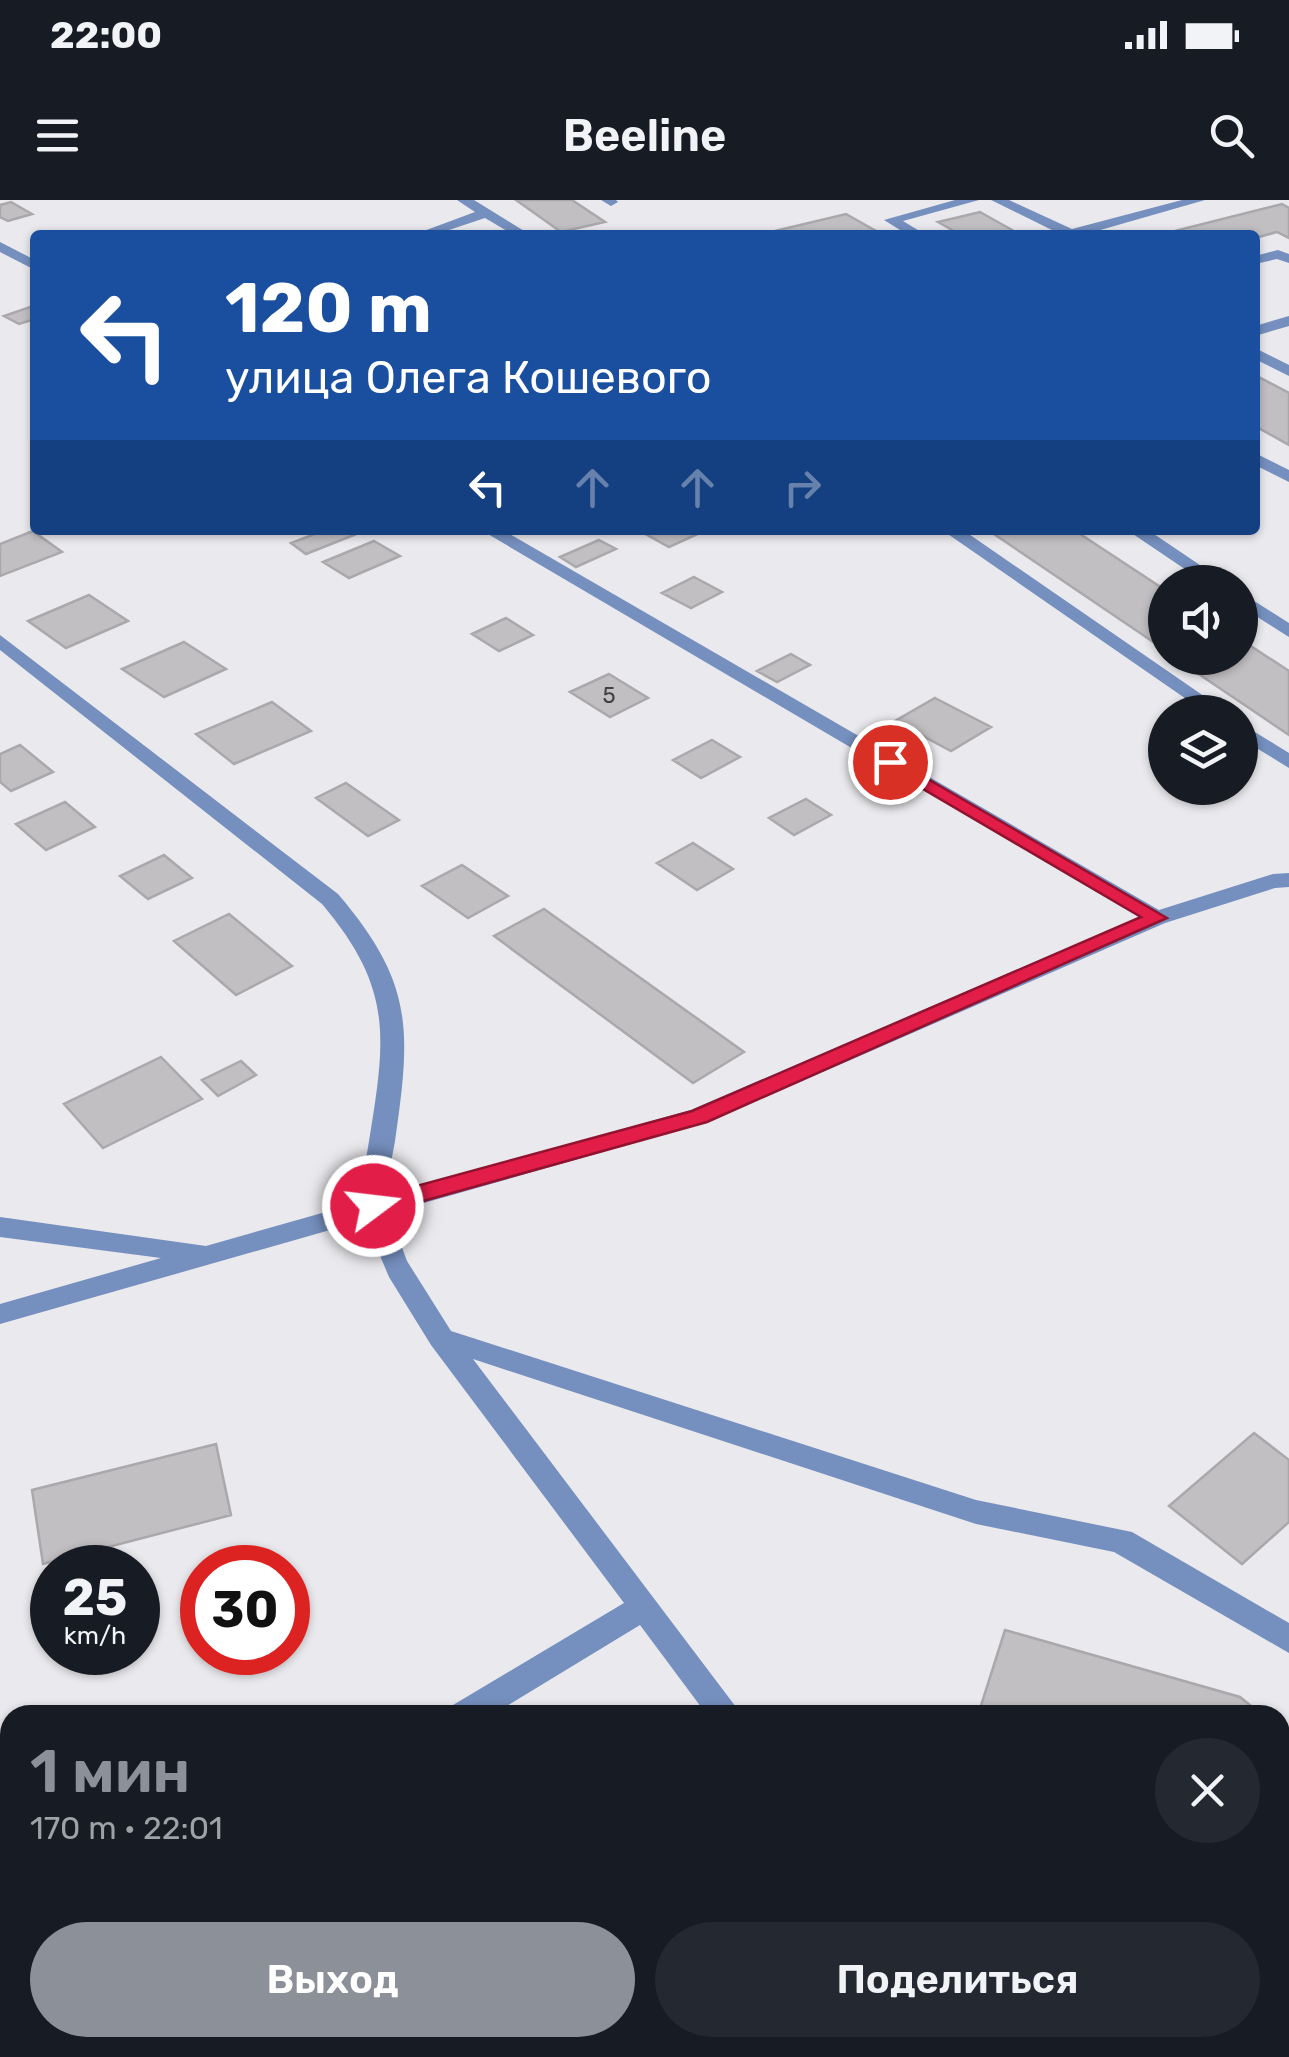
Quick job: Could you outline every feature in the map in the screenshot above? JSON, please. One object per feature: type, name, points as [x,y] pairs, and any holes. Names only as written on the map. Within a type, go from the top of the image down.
[{"type":"street","points":[[464,200],[515,230]]},
{"type":"street","points":[[910,230],[891,220],[972,200]]},
{"type":"street","points":[[998,200],[1062,230]]},
{"type":"street","points":[[1085,230],[1198,200]]},
{"type":"street","points":[[435,230],[486,213]]},
{"type":"street","points":[[0,246],[30,263]]},
{"type":"street","points":[[1260,259],[1278,254],[1289,259]]},
{"type":"street","points":[[1260,330],[1289,322]]},
{"type":"street","points":[[1260,356],[1289,371]]},
{"type":"street","points":[[1260,461],[1289,477]]},
{"type":"street","points":[[499,535],[1157,918]]},
{"type":"street","points":[[958,535],[1192,695]]},
{"type":"street","points":[[1144,535],[1190,565]]},
{"type":"street","points":[[1258,610],[1289,630]]},
{"type":"street","points":[[0,641],[330,899],[364,936],[387,986],[393,1032],[373,1206],[402,1280],[718,1705]]},
{"type":"street","points":[[1258,740],[1289,762]]},
{"type":"street","points":[[0,1314],[699,1116],[1157,918],[1272,881],[1289,880]]},
{"type":"street","points":[[0,1227],[211,1256]]},
{"type":"street","points":[[442,1338],[976,1512],[1121,1541],[1289,1639]]},
{"type":"street","points":[[481,1705],[644,1607]]},
{"type":"building","points":[[516,200],[572,200],[605,222],[558,230]]},
{"type":"building","points":[[11,202],[32,214],[8,221],[0,217],[0,205]]},
{"type":"building","points":[[1282,204],[1289,208],[1289,238],[1277,232],[1260,237],[1260,230],[1179,230]]},
{"type":"building","points":[[980,212],[1012,230],[952,230],[938,222]]},
{"type":"building","points":[[846,214],[874,230],[779,230]]},
{"type":"building","points":[[30,307],[30,321],[19,324],[4,316]]},
{"type":"building","points":[[1260,378],[1289,393],[1289,445],[1260,429]]},
{"type":"building","points":[[30,532],[62,552],[0,576],[0,544]]},
{"type":"building","points":[[312,535],[354,535],[306,554],[291,543]]},
{"type":"building","points":[[647,535],[695,535],[669,547]]},
{"type":"building","points":[[995,535],[1082,535],[1148,579],[1148,638]]},
{"type":"building","points":[[599,540],[616,549],[576,567],[560,557]]},
{"type":"building","points":[[374,541],[400,556],[349,578],[323,562]]},
{"type":"building","points":[[694,577],[722,592],[691,608],[662,593]]},
{"type":"building","points":[[89,595],[128,621],[66,648],[28,621]]},
{"type":"building","points":[[506,618],[533,635],[499,651],[472,634]]},
{"type":"building","points":[[184,642],[226,669],[164,697],[122,669]]},
{"type":"building","points":[[1258,651],[1289,671],[1289,735],[1258,714],[1258,695],[1230,695],[1200,675],[1258,675]]},
{"type":"building","points":[[791,654],[810,665],[777,682],[757,671]]},
{"type":"building","points":[[609,674],[648,698],[610,717],[570,692]]},
{"type":"building","points":[[935,698],[991,727],[951,751],[895,721]]},
{"type":"building","points":[[272,702],[311,731],[234,764],[196,734]]},
{"type":"building","points":[[712,740],[740,757],[701,778],[673,760]]},
{"type":"building","points":[[20,745],[53,772],[11,791],[0,782],[0,754]]},
{"type":"building","points":[[346,783],[399,820],[368,836],[316,798]]},
{"type":"building","points":[[806,799],[831,815],[794,835],[769,818]]},
{"type":"building","points":[[65,802],[95,827],[46,850],[16,824]]},
{"type":"building","points":[[693,843],[733,869],[697,890],[657,863]]},
{"type":"building","points":[[164,855],[192,878],[148,899],[120,876]]},
{"type":"building","points":[[462,865],[508,896],[468,918],[422,886]]},
{"type":"building","points":[[544,909],[744,1052],[693,1083],[494,936]]},
{"type":"building","points":[[229,914],[292,966],[236,995],[174,941]]},
{"type":"building","points":[[161,1057],[202,1099],[103,1148],[64,1104]]},
{"type":"building","points":[[241,1061],[256,1075],[218,1096],[202,1080]]},
{"type":"building","points":[[1254,1433],[1289,1460],[1289,1522],[1242,1564],[1169,1506]]},
{"type":"building","points":[[216,1444],[231,1515],[116,1545],[40,1545],[32,1490]]},
{"type":"building","points":[[1005,1630],[1240,1697],[1250,1705],[981,1705]]},
{"type":"route","points":[[373,1206],[699,1116],[1157,918],[890,762]]}]
